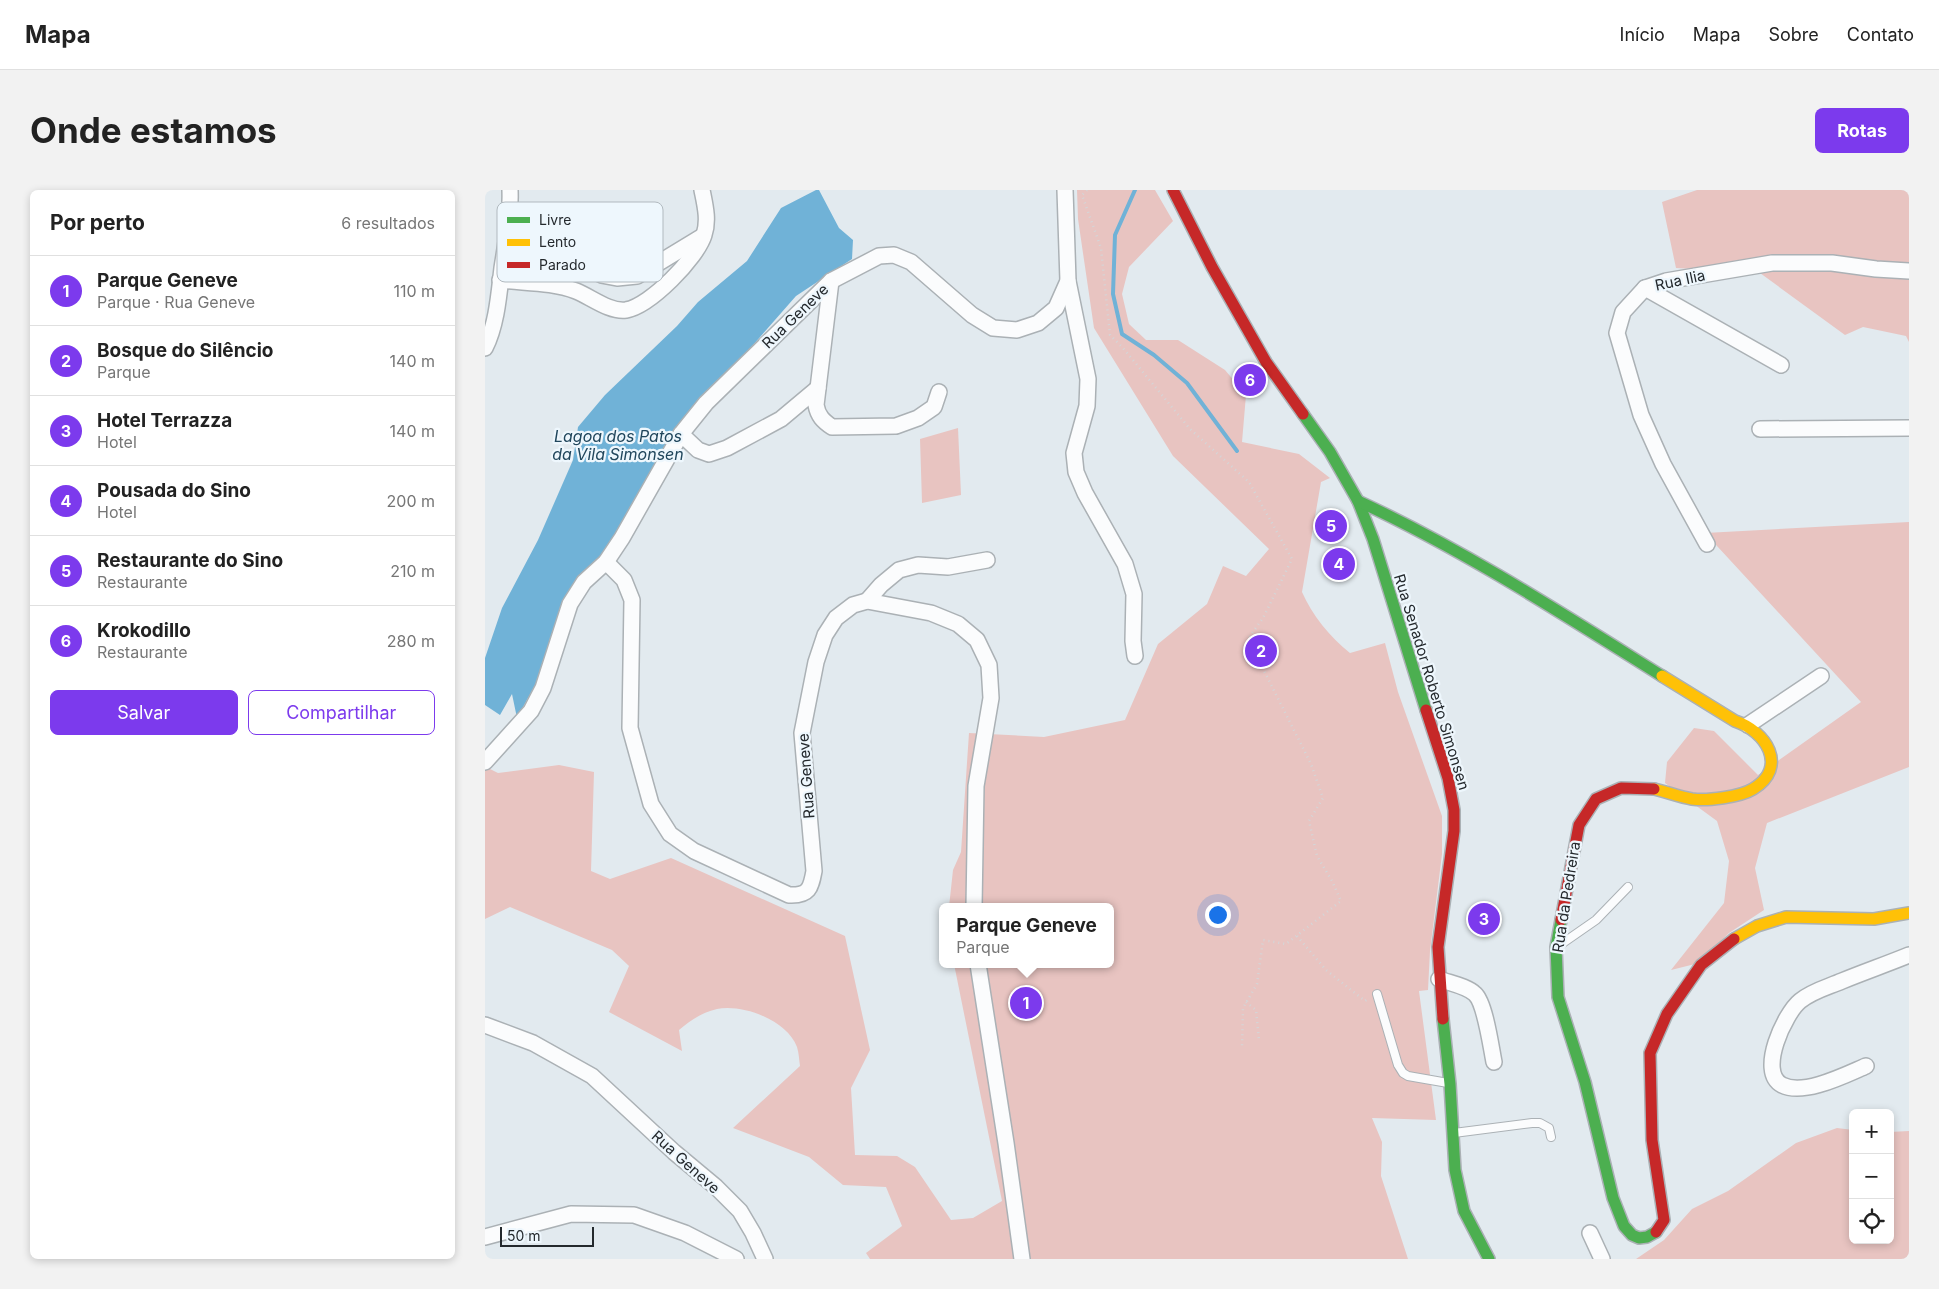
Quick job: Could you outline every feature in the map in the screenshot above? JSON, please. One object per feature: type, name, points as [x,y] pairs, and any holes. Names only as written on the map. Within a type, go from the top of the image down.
[{"type":"street","points":[[518,282],[576,291],[608,307],[625,310],[640,305],[668,283],[693,256],[704,235],[707,211],[702,190]]},
{"type":"street","name":"Rua Geneve","points":[[485,762],[531,711],[543,688],[570,604],[584,582],[606,562],[622,538],[681,434],[706,403],[831,281],[879,256],[894,255],[911,262],[972,315],[993,328],[1017,330],[1038,323],[1056,308],[1067,281],[1065,190]]},
{"type":"street","name":"Rua Senador Roberto Simonsen","points":[[1173,190],[1212,267],[1266,362],[1330,452],[1358,502],[1373,539],[1448,778],[1454,810],[1454,831],[1438,947],[1439,979],[1450,1084],[1455,1170],[1464,1211],[1489,1259]]},
{"type":"street","points":[[663,260],[704,235]]},
{"type":"street","name":"Rua Ilia","points":[[1707,544],[1663,464],[1645,424],[1617,334],[1623,312],[1645,288],[1666,280],[1772,263],[1832,263],[1875,270],[1909,271]]},
{"type":"street","points":[[831,281],[817,388],[816,405],[818,414],[832,427],[895,426],[918,418],[934,407],[939,392]]},
{"type":"street","points":[[1067,281],[1088,379],[1087,406],[1074,453],[1076,472],[1085,493],[1125,564],[1134,594],[1133,641],[1135,656]]},
{"type":"street","points":[[485,348],[501,282]]},
{"type":"street","points":[[1645,288],[1781,365]]},
{"type":"street","points":[[681,434],[699,450],[709,454],[727,448],[781,419],[817,388]]},
{"type":"street","points":[[1761,429],[1909,428]]},
{"type":"street","name":"Rua da Pedreira","points":[[1358,502],[1407,523],[1613,644],[1735,721],[1748,725],[1770,748],[1772,764],[1765,778],[1753,789],[1733,796],[1693,799],[1649,788],[1621,788],[1596,798],[1579,825],[1556,948],[1558,997],[1585,1082],[1613,1198],[1625,1226],[1632,1235],[1639,1238],[1647,1237],[1658,1230],[1664,1220],[1652,1140],[1650,1053],[1667,1014],[1701,965],[1727,943],[1757,926],[1786,917],[1874,919],[1909,913]]},
{"type":"street","points":[[867,601],[899,570],[918,565],[948,567],[987,560]]},
{"type":"street","name":"Rua Geneve","points":[[606,562],[624,580],[631,600],[630,728],[651,804],[670,834],[694,851],[789,895],[798,896],[808,891],[812,884],[814,871],[802,733],[817,662],[825,635],[835,618],[853,605],[867,601]]},
{"type":"street","points":[[867,601],[931,613],[958,624],[977,640],[989,665],[991,698],[976,786],[974,903]]},
{"type":"street","points":[[1748,725],[1821,676]]},
{"type":"street","points":[[1866,1066],[1823,1084],[1792,1087],[1781,1084],[1777,1080],[1773,1072],[1773,1055],[1781,1028],[1790,1011],[1800,1001],[1816,991],[1909,955]]},
{"type":"street","points":[[980,968],[1022,1259]]},
{"type":"street","points":[[1439,979],[1463,987],[1475,994],[1482,1008],[1494,1062]]},
{"type":"street","name":"Rua Geneve","points":[[485,1025],[533,1043],[592,1076],[674,1152],[716,1187],[740,1211],[765,1259]]},
{"type":"street","points":[[485,1237],[571,1214],[634,1214],[685,1232],[736,1259]]},
{"type":"street","points":[[1590,1233],[1602,1259]]},
{"type":"street","points":[[1480,1244],[1501,1259]]},
{"type":"lane","points":[[1556,948],[1596,920],[1628,886]]},
{"type":"lane","points":[[1377,994],[1398,1066],[1403,1073],[1450,1084]]},
{"type":"lane","points":[[1452,1133],[1540,1123],[1549,1128],[1551,1137]]},
{"type":"path","points":[[1087,190],[1082,195],[1101,248],[1110,335],[1129,355],[1190,429],[1249,482],[1292,559],[1263,618],[1248,639],[1311,764],[1323,798],[1309,821],[1317,856],[1341,901],[1286,944],[1263,940],[1257,984],[1243,1008],[1242,1047]]},
{"type":"path","points":[[1297,936],[1326,970],[1365,1001],[1377,994]]},
{"type":"path","points":[[1247,1002],[1255,1010],[1259,1041]]},
{"type":"shaded area","points":[[1077,190],[1155,190],[1173,221],[1129,267],[1122,294],[1129,324],[1146,340],[1178,340],[1225,370],[1246,395],[1242,442],[1299,454],[1330,478],[1321,482],[1302,592],[1322,625],[1350,653],[1385,643],[1398,692],[1442,816],[1442,854],[1430,951],[1428,990],[1419,991],[1436,1120],[1372,1118],[1382,1142],[1381,1176],[1408,1259],[870,1259],[866,1253],[902,1226],[886,1187],[843,1185],[809,1157],[733,1128],[800,1066],[797,1047],[792,1037],[784,1029],[763,1016],[751,1012],[739,1009],[717,1009],[697,1017],[679,1030],[682,1051],[609,1012],[629,966],[612,950],[510,907],[485,919],[485,764],[488,768],[498,773],[559,765],[594,772],[591,871],[610,879],[671,858],[845,936],[870,1050],[851,1088],[855,1155],[897,1156],[915,1167],[951,1220],[973,1218],[1002,1201],[955,968],[1114,968],[1114,903],[949,903],[953,870],[961,852],[969,733],[1044,737],[1125,720],[1158,644],[1207,604],[1223,566],[1246,576],[1269,549],[1173,456],[1094,328],[1078,219]]},
{"type":"shaded area","points":[[1697,190],[1909,190],[1909,342],[1906,336],[1863,327],[1845,335],[1760,273],[1676,268],[1662,202]]},
{"type":"shaded area","points":[[958,428],[961,495],[922,503],[920,439]]},
{"type":"shaded area","points":[[1909,522],[1909,767],[1767,823],[1755,868],[1764,910],[1729,933],[1699,963],[1671,970],[1724,903],[1729,861],[1717,821],[1665,783],[1667,762],[1694,728],[1714,731],[1758,775],[1861,702],[1705,533]]},
{"type":"shaded area","points":[[1837,1128],[1849,1130],[1849,1244],[1894,1244],[1894,1132],[1909,1131],[1909,1259],[1636,1259],[1664,1240],[1692,1209],[1728,1191],[1796,1143]]},
{"type":"water","name":"Lagoa dos Patos da Vila Simonsen","points":[[819,190],[839,228],[853,240],[852,259],[796,296],[747,352],[698,401],[662,452],[644,487],[601,556],[560,609],[538,680],[517,718],[512,694],[500,715],[485,705],[485,658],[502,608],[538,540],[573,460],[578,427],[605,395],[677,326],[698,302],[747,261],[781,208]]},
{"type":"waterway","points":[[1135,190],[1115,235],[1113,294],[1122,334],[1154,355],[1187,383],[1237,451]]},
{"type":"traffic: fast","points":[[1303,414],[1330,452],[1358,501],[1373,539],[1426,710]]},
{"type":"traffic: fast","points":[[1358,501],[1475,562],[1662,676]]},
{"type":"traffic: fast","points":[[1561,920],[1556,947],[1558,997],[1585,1082],[1613,1198],[1624,1226],[1632,1235],[1639,1238],[1647,1237],[1656,1232]]},
{"type":"traffic: fast","points":[[1443,1019],[1450,1084],[1455,1170],[1464,1211],[1489,1259]]},
{"type":"traffic: slow","points":[[1654,789],[1692,799],[1714,799],[1732,796],[1747,792],[1764,780],[1770,770],[1771,760],[1764,741],[1756,733],[1662,676]]},
{"type":"traffic: slow","points":[[1734,939],[1757,926],[1786,917],[1874,919],[1909,913]]},
{"type":"traffic: jam","points":[[1173,190],[1212,267],[1266,362],[1303,414]]},
{"type":"traffic: jam","points":[[1426,710],[1448,778],[1454,810],[1454,831],[1438,947],[1443,1019]]},
{"type":"traffic: jam","points":[[1561,920],[1579,825],[1596,799],[1621,788],[1654,789]]},
{"type":"traffic: jam","points":[[1656,1232],[1664,1220],[1652,1140],[1650,1053],[1667,1014],[1701,965],[1734,939]]},
{"type":"place","name":"Krokodillo","points":[[1250,380]]},
{"type":"place","name":"Restaurante do Sino","points":[[1331,526]]},
{"type":"place","name":"Pousada do Sino","points":[[1339,564]]},
{"type":"place","name":"Bosque do Silêncio","points":[[1261,651]]},
{"type":"place","name":"Hotel Terrazza","points":[[1484,919]]},
{"type":"place","name":"Parque Geneve","points":[[1026,1003]]}]
